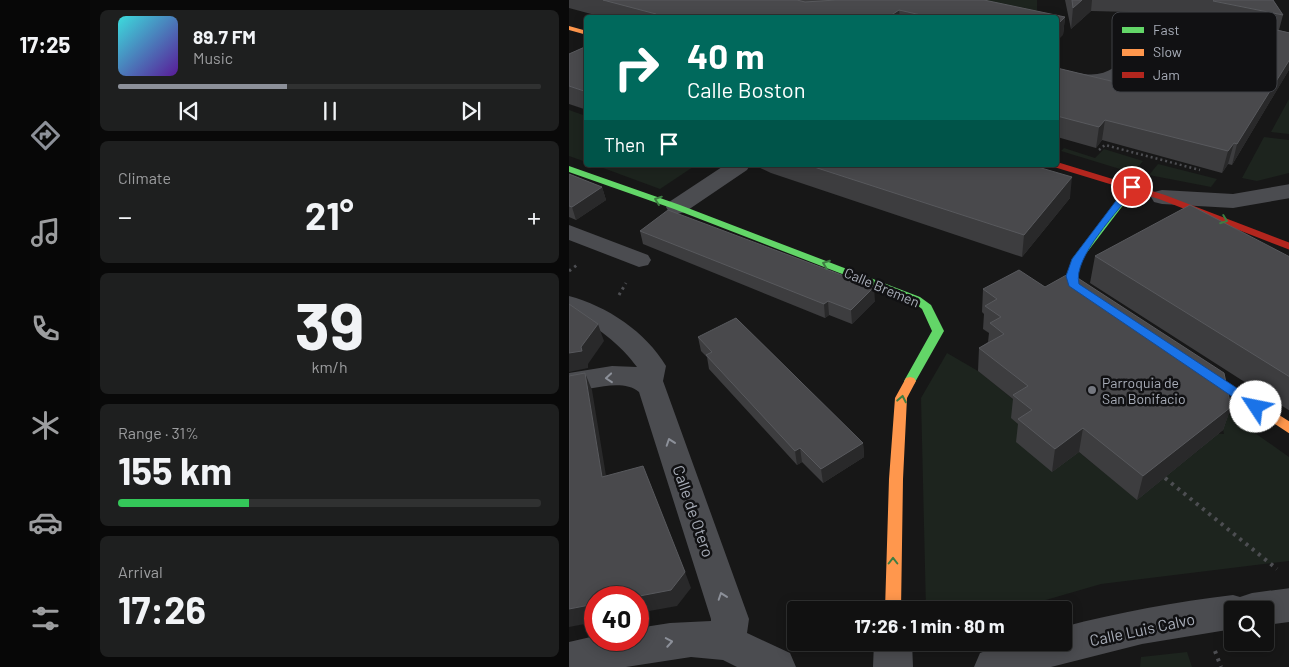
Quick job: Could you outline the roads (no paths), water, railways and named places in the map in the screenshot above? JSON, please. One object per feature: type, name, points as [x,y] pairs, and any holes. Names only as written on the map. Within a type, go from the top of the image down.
[{"type":"street","points":[[569,28],[584,32]]},
{"type":"street","points":[[1059,74],[1085,80],[1112,76]]},
{"type":"street","points":[[1059,166],[1162,197],[1289,247]]},
{"type":"street","points":[[677,207],[736,167]]},
{"type":"street","name":"Calle Bremen","points":[[569,169],[677,207],[916,299],[927,306],[935,320],[938,331],[933,343],[905,387],[901,398],[895,497],[893,601]]},
{"type":"street","points":[[1107,308],[1074,286],[1072,276],[1077,259],[1132,187]]},
{"type":"street","points":[[1162,197],[1207,202],[1233,201],[1289,191]]},
{"type":"street","points":[[569,232],[639,260]]},
{"type":"street","name":"Calle de Otero","points":[[569,304],[597,315],[641,352],[653,366],[648,382],[656,393],[730,620],[729,633],[724,642]]},
{"type":"street","points":[[1190,363],[1289,429]]},
{"type":"street","points":[[569,383],[627,376],[640,378],[648,382]]},
{"type":"street","points":[[1266,601],[1286,589]]},
{"type":"street","name":"Calle Luis Calvo","points":[[994,667],[1031,653],[1173,620],[1224,613]]},
{"type":"street","points":[[586,657],[679,640],[701,639],[724,642],[776,667]]},
{"type":"street","points":[[893,651],[893,667]]},
{"type":"place","name":"Parroquia de San Bonifacio","points":[[1092,390]]}]
